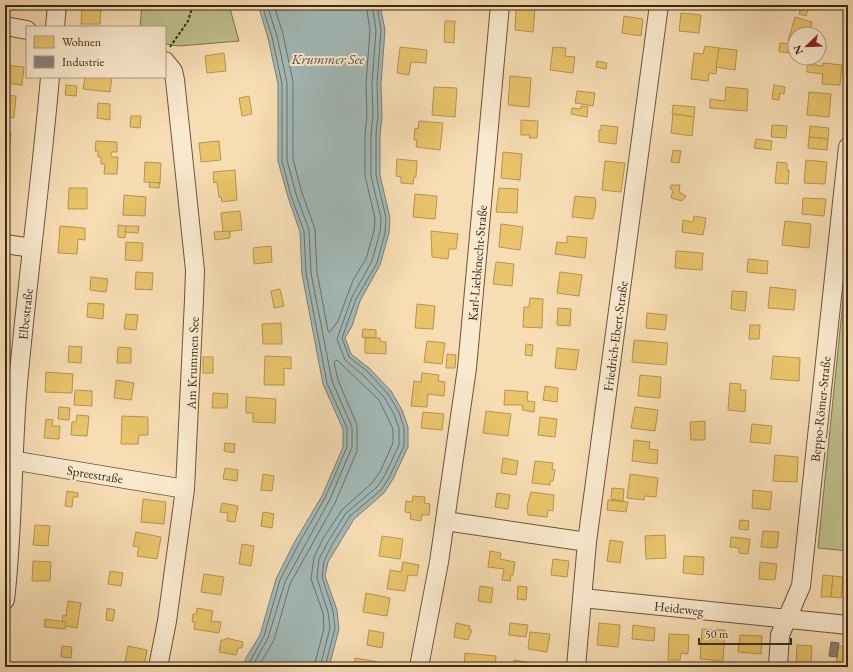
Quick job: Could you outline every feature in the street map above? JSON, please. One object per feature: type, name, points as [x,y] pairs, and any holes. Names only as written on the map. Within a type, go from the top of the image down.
[{"type":"street","points":[[55,26],[57,5]]},
{"type":"street","name":"Karl-Liebknecht-Straße","points":[[419,667],[445,521],[467,368],[500,5]]},
{"type":"street","name":"Friedrich-Ebert-Straße","points":[[576,667],[587,542],[659,5]]},
{"type":"street","points":[[5,26],[26,30]]},
{"type":"street","name":"Am Krummen See","points":[[158,667],[167,621],[185,488],[195,270],[175,80],[167,55]]},
{"type":"street","name":"Elbestraße","points":[[5,600],[10,555],[9,460],[32,248],[40,191],[50,78]]},
{"type":"street","name":"Beppo-Römer-Straße","points":[[778,667],[780,635],[801,586],[848,147]]},
{"type":"street","points":[[5,244],[32,248]]},
{"type":"street","name":"Spreestraße","points":[[9,460],[185,488]]},
{"type":"street","points":[[445,521],[587,542]]},
{"type":"street","name":"Heideweg","points":[[582,598],[848,625]]},
{"type":"path","points":[[167,55],[188,21],[193,5]]},
{"type":"green space","points":[[142,5],[229,5],[239,41],[179,46],[166,44],[166,26],[140,26]]},
{"type":"green space","points":[[848,251],[848,551],[818,548]]},
{"type":"water","name":"Krummer See","points":[[258,5],[380,5],[385,30],[381,84],[382,116],[380,135],[380,175],[390,218],[389,233],[380,265],[360,301],[352,326],[345,338],[351,354],[369,368],[391,391],[402,410],[408,427],[408,447],[393,479],[384,493],[354,519],[328,562],[325,576],[337,610],[339,629],[329,667],[243,667],[246,658],[260,635],[276,579],[294,543],[322,496],[343,447],[343,429],[323,384],[302,274],[300,232],[278,161],[278,84],[268,38]]},
{"type":"building: Wohnen","points":[[82,5],[101,5],[100,24],[81,24]]},
{"type":"building: Wohnen","points":[[443,5],[465,5],[465,9],[442,8]]},
{"type":"building: Wohnen","points":[[802,5],[817,5],[816,8],[809,6],[806,16],[799,14]]},
{"type":"building: Wohnen","points":[[516,8],[535,9],[533,32],[515,30]]},
{"type":"building: Wohnen","points":[[681,13],[701,15],[699,33],[679,31]]},
{"type":"building: Wohnen","points":[[624,16],[643,19],[641,36],[622,33]]},
{"type":"building: Wohnen","points":[[795,17],[812,22],[811,26],[792,26]]},
{"type":"building: Wohnen","points":[[445,21],[455,21],[454,43],[444,42]]},
{"type":"building: Wohnen","points":[[780,43],[787,43],[787,52],[779,52]]},
{"type":"building: Wohnen","points":[[705,46],[719,48],[716,74],[709,73],[708,81],[691,79],[694,53],[703,54]]},
{"type":"building: Wohnen","points":[[400,47],[427,50],[426,63],[411,62],[409,75],[397,73]]},
{"type":"building: Wohnen","points":[[553,47],[566,48],[565,56],[575,57],[573,73],[550,70]]},
{"type":"building: Wohnen","points":[[719,48],[737,50],[735,70],[716,67]]},
{"type":"building: Wohnen","points":[[224,53],[226,71],[207,73],[205,56]]},
{"type":"building: Wohnen","points":[[597,61],[607,63],[606,69],[596,67]]},
{"type":"building: Wohnen","points":[[827,63],[842,65],[840,85],[822,84],[823,74],[807,72],[807,66],[827,66]]},
{"type":"building: Wohnen","points":[[5,65],[24,67],[22,85],[5,83]]},
{"type":"building: Wohnen","points":[[510,76],[531,78],[529,107],[508,105]]},
{"type":"building: Wohnen","points":[[85,78],[112,78],[110,92],[83,89]]},
{"type":"building: Wohnen","points":[[66,85],[77,86],[76,96],[65,95]]},
{"type":"building: Wohnen","points":[[774,85],[785,87],[784,94],[780,93],[779,100],[772,99]]},
{"type":"building: Wohnen","points":[[434,87],[457,88],[455,117],[432,115]]},
{"type":"building: Wohnen","points":[[726,87],[748,89],[747,111],[710,108],[710,99],[725,101]]},
{"type":"building: Wohnen","points":[[577,91],[595,93],[593,106],[575,103]]},
{"type":"building: Wohnen","points":[[809,92],[831,94],[829,117],[807,115]]},
{"type":"building: Wohnen","points":[[5,95],[16,96],[14,118],[5,117]]},
{"type":"building: Wohnen","points":[[249,96],[252,114],[242,116],[239,98]]},
{"type":"building: Wohnen","points":[[98,103],[110,104],[110,120],[97,118]]},
{"type":"building: Wohnen","points":[[673,105],[695,107],[694,117],[672,114]]},
{"type":"building: Wohnen","points":[[581,106],[588,107],[587,117],[571,114],[572,108],[581,109]]},
{"type":"building: Wohnen","points":[[673,114],[694,117],[692,136],[671,133]]},
{"type":"building: Wohnen","points":[[131,116],[141,116],[140,128],[130,127]]},
{"type":"building: Wohnen","points":[[521,120],[538,121],[537,138],[529,138],[530,135],[521,135]]},
{"type":"building: Wohnen","points":[[419,121],[443,123],[440,150],[416,147],[417,140],[414,140],[415,128],[418,129]]},
{"type":"building: Wohnen","points":[[601,125],[618,127],[616,144],[599,142],[599,130],[601,130]]},
{"type":"building: Wohnen","points":[[772,125],[787,126],[786,138],[771,137]]},
{"type":"building: Wohnen","points":[[810,126],[829,128],[828,139],[809,137]]},
{"type":"building: Wohnen","points":[[5,132],[11,132],[9,149],[5,148]]},
{"type":"building: Wohnen","points":[[809,137],[828,139],[827,150],[808,148]]},
{"type":"building: Wohnen","points":[[756,139],[772,141],[771,150],[754,148]]},
{"type":"building: Wohnen","points":[[96,141],[117,142],[117,152],[111,152],[111,157],[118,157],[117,174],[104,174],[105,164],[101,164],[101,157],[98,157],[98,151],[95,151]]},
{"type":"building: Wohnen","points":[[219,141],[221,160],[201,162],[199,143]]},
{"type":"building: Wohnen","points":[[673,150],[681,151],[679,163],[671,162]]},
{"type":"building: Wohnen","points":[[503,152],[522,154],[520,180],[501,178]]},
{"type":"building: Wohnen","points":[[397,159],[417,161],[416,177],[414,177],[413,184],[401,183],[401,177],[396,176]]},
{"type":"building: Wohnen","points":[[806,160],[827,162],[825,184],[804,183]]},
{"type":"building: Wohnen","points":[[605,161],[625,163],[621,192],[602,190]]},
{"type":"building: Wohnen","points":[[145,162],[161,163],[160,183],[144,182]]},
{"type":"building: Wohnen","points":[[777,162],[787,163],[787,170],[789,170],[788,184],[775,183]]},
{"type":"building: Wohnen","points":[[235,170],[237,200],[222,202],[221,197],[219,197],[217,182],[214,183],[213,172]]},
{"type":"building: Wohnen","points":[[150,182],[160,183],[159,188],[149,187]]},
{"type":"building: Wohnen","points":[[671,185],[680,185],[679,192],[686,196],[682,201],[671,198],[673,190],[670,189]]},
{"type":"building: Wohnen","points":[[69,188],[87,188],[87,209],[68,209]]},
{"type":"building: Wohnen","points":[[499,188],[518,189],[517,213],[496,212]]},
{"type":"building: Wohnen","points":[[415,194],[437,196],[435,219],[413,217]]},
{"type":"building: Wohnen","points":[[124,195],[146,197],[145,216],[123,215]]},
{"type":"building: Wohnen","points":[[575,196],[595,198],[596,205],[593,219],[572,217]]},
{"type":"building: Wohnen","points":[[803,198],[826,199],[824,216],[802,214]]},
{"type":"building: Wohnen","points":[[240,211],[242,230],[223,232],[221,213]]},
{"type":"building: Wohnen","points":[[694,216],[706,218],[703,235],[682,232],[683,220],[693,222]]},
{"type":"building: Wohnen","points":[[785,221],[811,224],[809,248],[782,245]]},
{"type":"building: Wohnen","points":[[501,224],[523,227],[520,250],[499,247]]},
{"type":"building: Wohnen","points":[[118,225],[126,226],[125,238],[118,237]]},
{"type":"building: Wohnen","points":[[60,226],[85,228],[85,240],[78,239],[77,254],[58,253]]},
{"type":"building: Wohnen","points":[[126,226],[139,226],[138,233],[125,232]]},
{"type":"building: Wohnen","points":[[230,231],[230,238],[215,240],[214,232]]},
{"type":"building: Wohnen","points":[[431,231],[458,234],[456,249],[449,249],[448,259],[432,257]]},
{"type":"building: Wohnen","points":[[567,236],[587,238],[585,258],[555,254],[557,242],[567,243]]},
{"type":"building: Wohnen","points":[[126,242],[143,243],[142,261],[125,260]]},
{"type":"building: Wohnen","points":[[271,246],[272,262],[254,264],[253,248]]},
{"type":"building: Wohnen","points":[[676,251],[703,253],[702,270],[675,268]]},
{"type":"building: Wohnen","points":[[748,259],[768,261],[767,274],[747,272]]},
{"type":"building: Wohnen","points":[[496,262],[514,264],[512,286],[493,284]]},
{"type":"building: Wohnen","points":[[136,272],[153,273],[152,290],[135,289]]},
{"type":"building: Wohnen","points":[[560,272],[582,275],[579,296],[557,293]]},
{"type":"building: Wohnen","points":[[91,277],[108,279],[106,292],[90,290]]},
{"type":"building: Wohnen","points":[[770,287],[796,290],[794,310],[768,308]]},
{"type":"building: Wohnen","points":[[280,289],[284,306],[274,308],[271,291]]},
{"type":"building: Wohnen","points":[[732,291],[747,292],[745,311],[731,309]]},
{"type":"building: Wohnen","points":[[530,298],[543,299],[542,328],[523,327],[524,307],[529,307]]},
{"type":"building: Wohnen","points":[[88,303],[104,304],[103,319],[87,317]]},
{"type":"building: Wohnen","points":[[417,304],[435,306],[433,329],[415,328]]},
{"type":"building: Wohnen","points":[[558,308],[571,309],[570,326],[557,325]]},
{"type":"building: Wohnen","points":[[647,313],[667,315],[665,330],[646,328]]},
{"type":"building: Wohnen","points":[[126,314],[138,315],[136,330],[124,329]]},
{"type":"building: Wohnen","points":[[281,323],[282,344],[263,344],[262,324]]},
{"type":"building: Wohnen","points":[[750,325],[760,325],[759,339],[749,339]]},
{"type":"building: Wohnen","points":[[363,329],[376,330],[376,338],[362,337]]},
{"type":"building: Wohnen","points":[[365,338],[380,338],[380,341],[386,342],[386,354],[365,353]]},
{"type":"building: Wohnen","points":[[634,340],[668,343],[666,365],[632,362]]},
{"type":"building: Wohnen","points":[[427,341],[445,343],[442,364],[424,362]]},
{"type":"building: Wohnen","points":[[526,344],[533,345],[532,356],[525,355]]},
{"type":"building: Wohnen","points":[[69,346],[82,347],[81,363],[68,362]]},
{"type":"building: Wohnen","points":[[118,347],[131,348],[131,363],[117,363]]},
{"type":"building: Wohnen","points":[[557,348],[579,350],[576,370],[555,368]]},
{"type":"building: Wohnen","points":[[447,354],[456,355],[455,368],[446,368]]},
{"type":"building: Wohnen","points":[[265,356],[291,357],[291,369],[284,368],[284,385],[264,385]]},
{"type":"building: Wohnen","points":[[773,356],[800,358],[799,381],[771,379]]},
{"type":"building: Wohnen","points":[[203,357],[213,357],[213,373],[203,373]]},
{"type":"building: Wohnen","points":[[46,372],[73,374],[72,393],[45,392]]},
{"type":"building: Wohnen","points":[[422,373],[439,375],[438,381],[445,382],[444,396],[428,394],[427,407],[411,406],[414,381],[421,382]]},
{"type":"building: Wohnen","points":[[640,375],[661,377],[660,398],[638,396]]},
{"type":"building: Wohnen","points":[[116,380],[134,383],[131,400],[114,398]]},
{"type":"building: Wohnen","points":[[730,383],[741,384],[740,390],[746,390],[745,412],[728,410]]},
{"type":"building: Wohnen","points":[[545,386],[558,388],[557,402],[543,400]]},
{"type":"building: Wohnen","points":[[75,390],[92,391],[92,406],[74,405]]},
{"type":"building: Wohnen","points":[[505,390],[528,392],[527,401],[535,402],[534,412],[522,410],[523,405],[504,405]]},
{"type":"building: Wohnen","points":[[213,393],[228,394],[227,408],[212,408]]},
{"type":"building: Wohnen","points":[[246,397],[276,399],[275,423],[253,422],[253,413],[246,413]]},
{"type":"building: Wohnen","points":[[59,407],[70,408],[69,420],[58,419]]},
{"type":"building: Wohnen","points":[[635,407],[658,410],[655,431],[631,428]]},
{"type":"building: Wohnen","points":[[486,411],[511,414],[508,436],[483,433]]},
{"type":"building: Wohnen","points":[[423,412],[444,414],[442,430],[421,428]]},
{"type":"building: Wohnen","points":[[77,415],[89,416],[87,436],[71,435],[72,422],[76,422]]},
{"type":"building: Wohnen","points":[[122,416],[148,417],[148,435],[139,435],[138,444],[121,444]]},
{"type":"building: Wohnen","points":[[540,417],[557,419],[555,437],[538,435]]},
{"type":"building: Wohnen","points":[[46,419],[53,420],[52,426],[60,426],[59,439],[44,438]]},
{"type":"building: Wohnen","points":[[705,421],[705,440],[691,440],[690,422]]},
{"type":"building: Wohnen","points":[[752,424],[772,426],[770,444],[750,442]]},
{"type":"building: Wohnen","points":[[634,440],[650,442],[649,449],[658,450],[657,464],[632,461]]},
{"type":"building: Wohnen","points":[[225,443],[235,444],[234,453],[224,451]]},
{"type":"building: Wohnen","points":[[775,455],[798,457],[797,482],[773,481]]},
{"type":"building: Wohnen","points":[[503,458],[518,461],[516,475],[501,473]]},
{"type":"building: Wohnen","points":[[535,461],[553,463],[552,469],[555,470],[553,481],[550,481],[550,485],[532,483]]},
{"type":"building: Wohnen","points":[[225,468],[238,470],[237,481],[223,479]]},
{"type":"building: Wohnen","points":[[263,474],[274,476],[272,491],[261,490]]},
{"type":"building: Wohnen","points":[[630,474],[658,478],[656,497],[645,496],[644,500],[627,498]]},
{"type":"building: Wohnen","points":[[612,488],[624,489],[623,501],[611,499]]},
{"type":"building: Wohnen","points":[[753,490],[772,492],[770,510],[752,508]]},
{"type":"building: Wohnen","points":[[67,491],[78,493],[78,497],[73,497],[72,507],[65,506]]},
{"type":"building: Wohnen","points":[[531,492],[554,495],[553,511],[548,510],[547,517],[528,515],[527,506]]},
{"type":"building: Wohnen","points":[[497,493],[510,495],[508,509],[495,507]]},
{"type":"building: Wohnen","points":[[413,496],[425,497],[424,503],[430,504],[429,515],[422,515],[421,521],[410,519],[411,513],[405,512],[406,501],[412,502]]},
{"type":"building: Wohnen","points":[[143,499],[166,502],[164,524],[141,522]]},
{"type":"building: Wohnen","points":[[608,500],[628,502],[626,512],[607,510]]},
{"type":"building: Wohnen","points":[[222,503],[238,506],[235,522],[227,521],[228,513],[220,512]]},
{"type":"building: Wohnen","points":[[263,512],[274,514],[272,528],[261,526]]},
{"type":"building: Wohnen","points":[[740,520],[749,521],[748,530],[739,529]]},
{"type":"building: Wohnen","points":[[35,525],[50,526],[48,546],[33,545]]},
{"type":"building: Wohnen","points":[[763,531],[779,532],[777,548],[761,547]]},
{"type":"building: Wohnen","points":[[136,532],[161,537],[157,559],[137,556],[139,547],[133,546]]},
{"type":"building: Wohnen","points":[[665,535],[666,558],[646,559],[645,536]]},
{"type":"building: Wohnen","points":[[382,536],[403,539],[400,559],[379,556]]},
{"type":"building: Wohnen","points":[[731,537],[750,539],[748,554],[739,553],[739,548],[730,547]]},
{"type":"building: Wohnen","points":[[610,540],[623,542],[620,563],[607,561]]},
{"type":"building: Wohnen","points":[[242,544],[254,546],[251,566],[239,564]]},
{"type":"building: Wohnen","points":[[490,551],[501,553],[500,559],[515,562],[513,575],[511,575],[510,581],[502,580],[504,569],[488,567]]},
{"type":"building: Wohnen","points":[[684,556],[704,557],[703,575],[683,573]]},
{"type":"building: Wohnen","points":[[553,559],[569,561],[567,577],[551,575]]},
{"type":"building: Wohnen","points":[[33,561],[51,562],[50,581],[32,581]]},
{"type":"building: Wohnen","points":[[403,562],[419,565],[417,576],[408,575],[405,591],[387,589],[390,570],[401,572]]},
{"type":"building: Wohnen","points":[[760,562],[777,564],[775,580],[759,579]]},
{"type":"building: Wohnen","points":[[110,571],[123,573],[121,586],[108,584]]},
{"type":"building: Wohnen","points":[[204,574],[224,577],[221,595],[201,592]]},
{"type":"building: Wohnen","points":[[823,575],[833,576],[831,597],[821,597]]},
{"type":"building: Wohnen","points":[[833,576],[843,577],[841,598],[831,597]]},
{"type":"building: Wohnen","points":[[480,586],[493,588],[491,603],[478,601]]},
{"type":"building: Wohnen","points":[[518,586],[527,587],[526,600],[517,599]]},
{"type":"building: Wohnen","points":[[366,593],[390,598],[387,616],[363,612]]},
{"type":"building: Wohnen","points":[[68,601],[81,603],[77,628],[65,626],[66,622],[62,622],[63,615],[66,616]]},
{"type":"building: Wohnen","points":[[107,608],[115,610],[113,621],[106,620]]},
{"type":"building: Wohnen","points":[[197,608],[213,611],[211,621],[221,622],[219,633],[194,629],[195,622],[192,622],[193,614],[196,614]]},
{"type":"building: Wohnen","points":[[45,619],[66,622],[65,629],[44,627]]},
{"type":"building: Wohnen","points":[[456,623],[470,626],[469,630],[472,630],[468,640],[454,637]]},
{"type":"building: Wohnen","points":[[510,623],[528,625],[526,637],[509,635]]},
{"type":"building: Wohnen","points":[[599,623],[620,625],[618,647],[597,645]]},
{"type":"building: Wohnen","points":[[633,625],[655,628],[654,641],[632,639]]},
{"type":"building: Wohnen","points":[[702,629],[725,630],[723,661],[700,659]]},
{"type":"building: Wohnen","points":[[369,630],[384,633],[382,648],[367,645]]},
{"type":"building: Wohnen","points":[[530,632],[550,634],[547,652],[528,649]]},
{"type":"building: Wohnen","points":[[669,634],[689,635],[688,654],[681,653],[680,660],[668,660]]},
{"type":"building: Wohnen","points":[[740,635],[762,636],[761,654],[738,652]]},
{"type":"building: Wohnen","points":[[226,638],[243,642],[242,648],[238,648],[236,655],[219,652],[221,640],[225,640]]},
{"type":"building: Wohnen","points":[[797,645],[812,646],[811,666],[796,665]]},
{"type":"building: Wohnen","points":[[62,646],[72,647],[71,658],[61,657]]},
{"type":"building: Wohnen","points":[[128,646],[147,650],[144,667],[124,667]]},
{"type":"building: Wohnen","points":[[838,646],[848,646],[848,667],[836,667]]},
{"type":"building: Wohnen","points":[[465,653],[496,656],[495,667],[464,667]]},
{"type":"building: Wohnen","points":[[355,658],[378,662],[377,667],[354,667]]},
{"type":"building: Wohnen","points":[[514,660],[532,663],[531,667],[513,667]]},
{"type":"building: Industrie","points":[[831,642],[839,643],[837,657],[829,656]]}]
